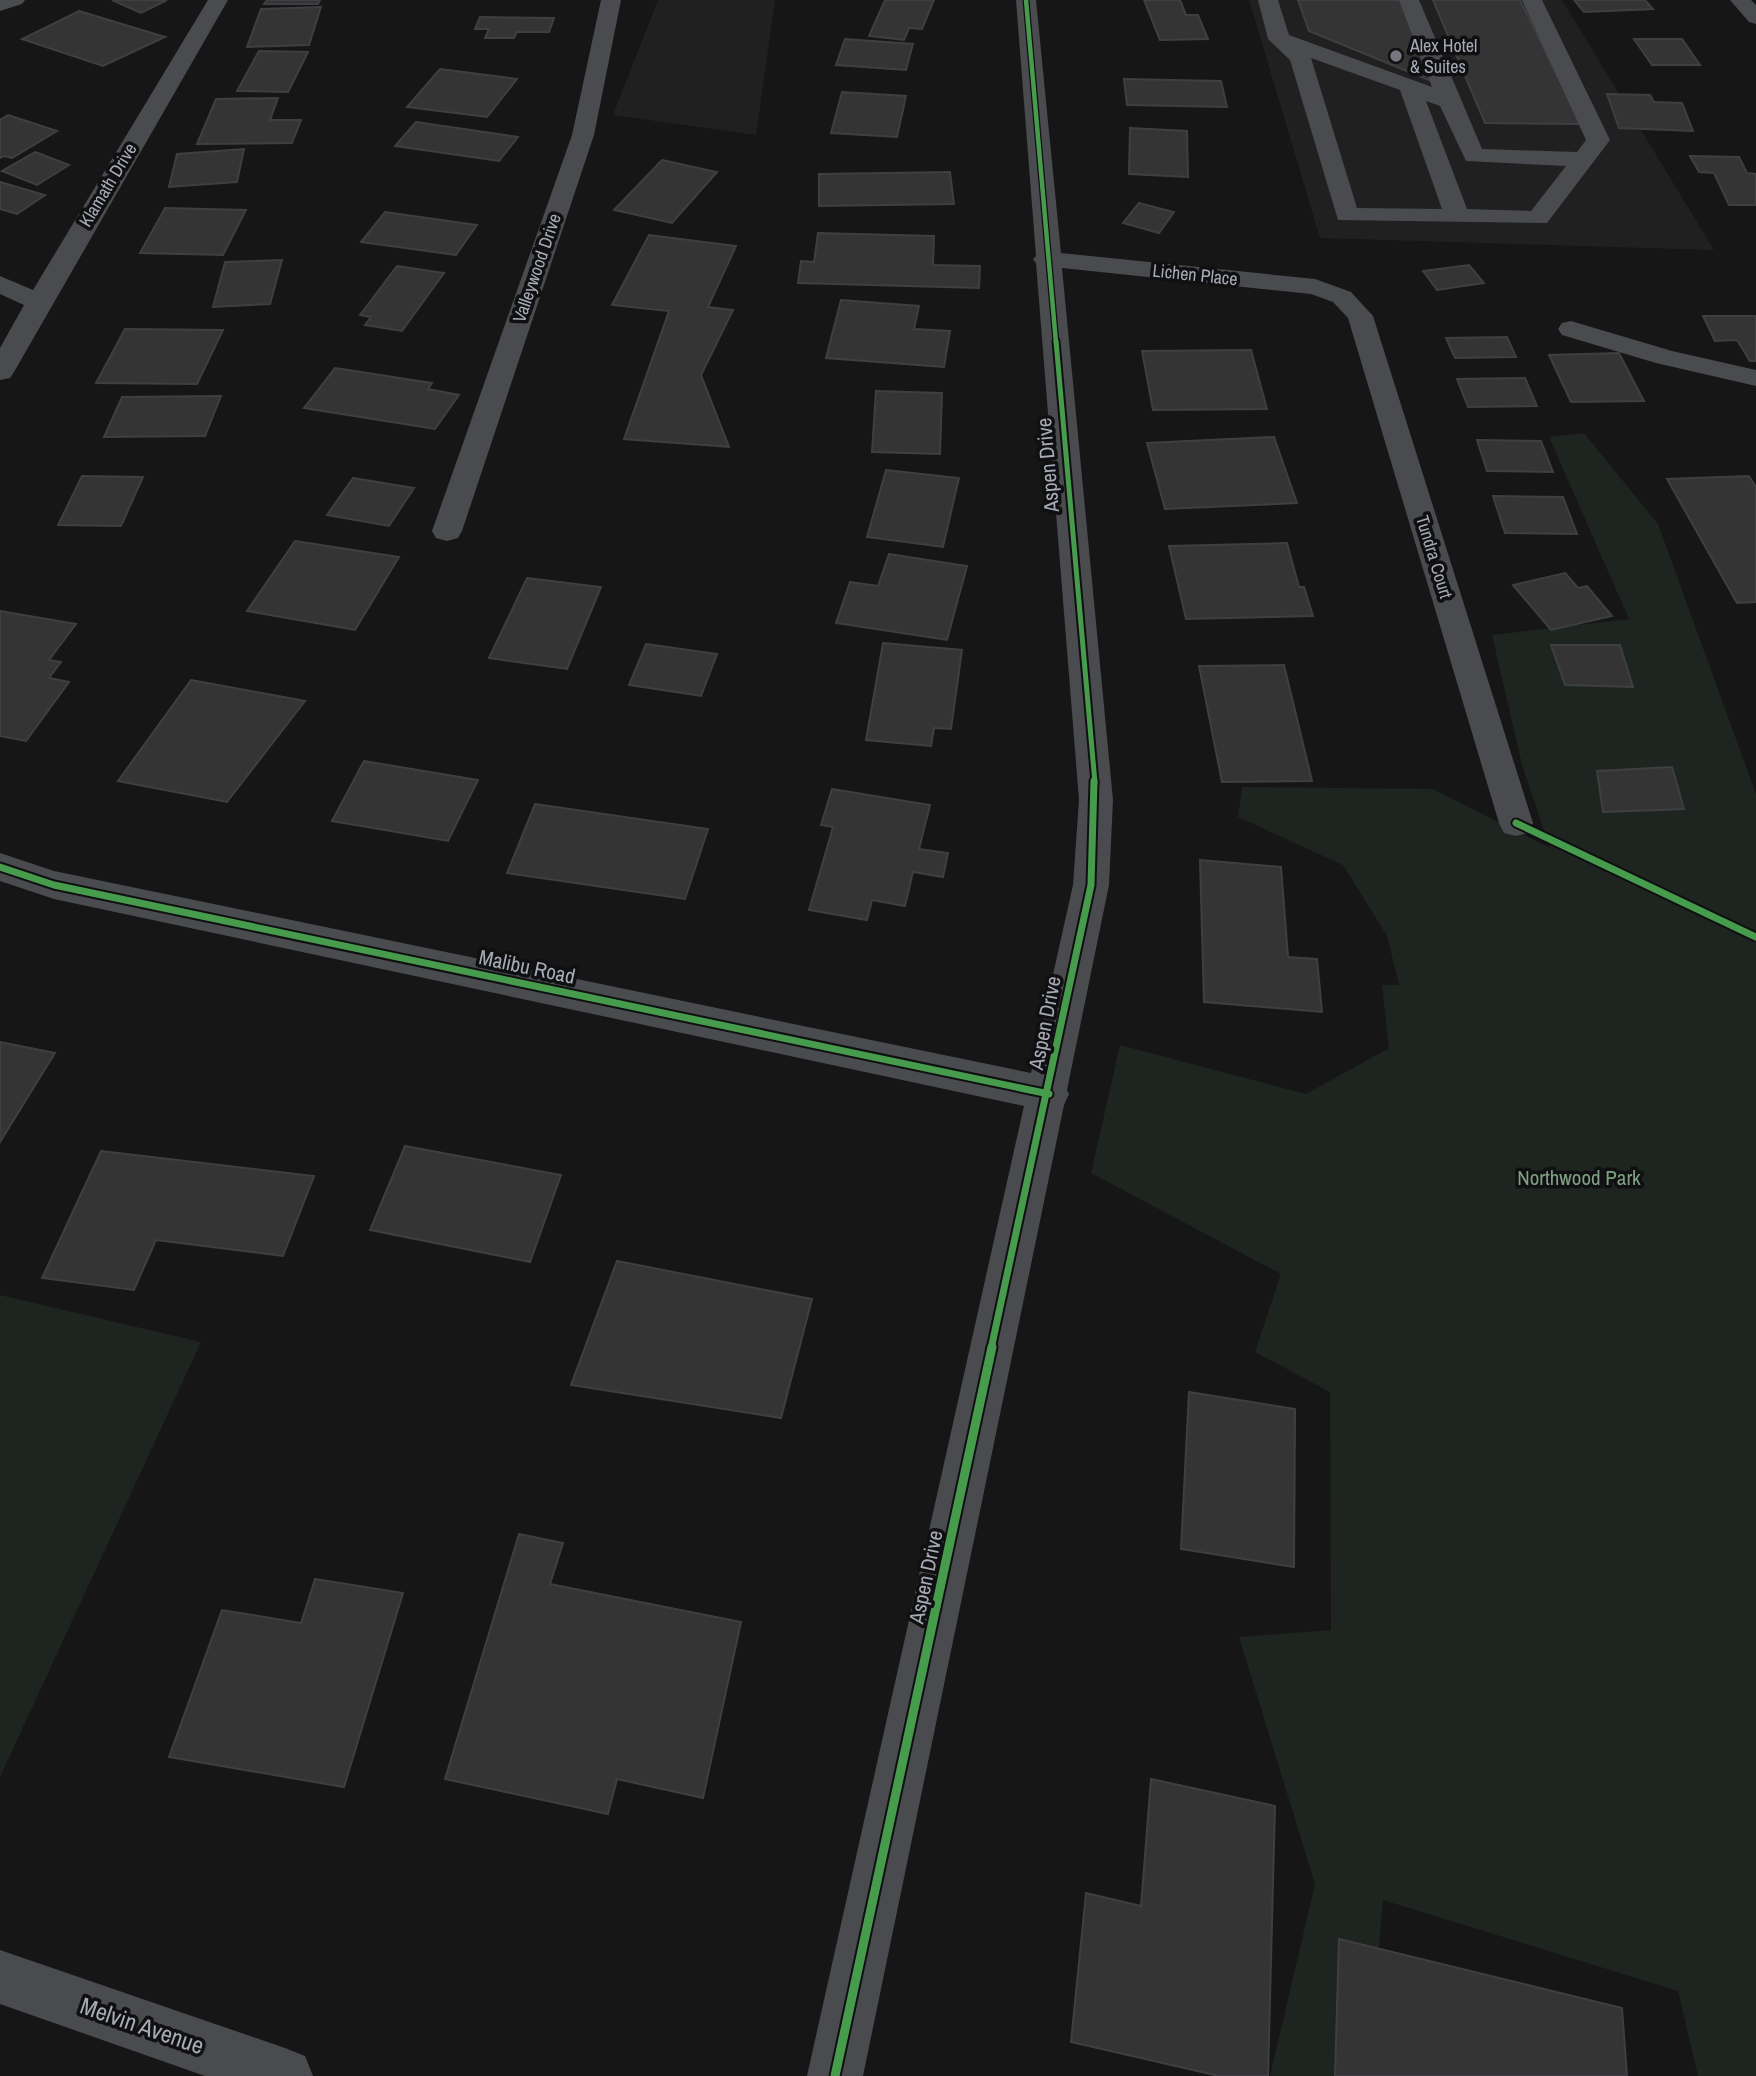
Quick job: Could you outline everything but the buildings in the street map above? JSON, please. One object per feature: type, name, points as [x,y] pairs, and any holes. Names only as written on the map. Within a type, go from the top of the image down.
[{"type":"street","points":[[0,5],[15,0]]},
{"type":"street","name":"Klamath Drive","points":[[0,372],[218,0]]},
{"type":"street","name":"Valleywood Drive","points":[[447,531],[583,135],[611,0]]},
{"type":"street","name":"Aspen Drive","points":[[835,2076],[1049,1094],[1091,885],[1096,800],[1046,259],[1026,0]]},
{"type":"street","points":[[1268,0],[1279,39],[1300,58],[1347,215],[1538,218],[1598,140],[1531,0]]},
{"type":"street","points":[[1409,0],[1449,102],[1474,156],[1584,159]]},
{"type":"street","points":[[1740,0],[1756,18]]},
{"type":"street","points":[[1279,39],[1449,102]]},
{"type":"street","points":[[1409,86],[1457,216]]},
{"type":"street","name":"Lichen Place","points":[[1046,259],[1315,287],[1342,297]]},
{"type":"street","points":[[0,284],[39,302]]},
{"type":"street","name":"Tundra Court","points":[[1342,297],[1360,316],[1516,824]]},
{"type":"street","points":[[1572,329],[1665,357],[1756,378]]},
{"type":"street","name":"Malibu Road","points":[[0,867],[54,885],[1049,1094]]},
{"type":"street","name":"Melvin Avenue","points":[[0,1977],[285,2076]]},
{"type":"shaded area","points":[[658,0],[775,0],[756,135],[613,115]]},
{"type":"shaded area","points":[[1249,0],[1562,0],[1714,250],[1320,238]]},
{"type":"green space","name":"Northwood Park","points":[[1584,433],[1658,524],[1756,794],[1756,2076],[1698,2076],[1678,1991],[1383,1900],[1368,2076],[1270,2076],[1315,1884],[1239,1637],[1331,1630],[1330,1392],[1255,1352],[1281,1274],[1091,1173],[1120,1045],[1306,1094],[1389,1048],[1382,985],[1399,985],[1387,936],[1343,865],[1238,817],[1242,787],[1433,789],[1550,848],[1522,765],[1492,635],[1629,619],[1549,437]]},
{"type":"green space","points":[[0,1295],[201,1342],[0,1777]]},
{"type":"cycle path","points":[[835,2076],[1091,885],[1096,800],[1026,0]]},
{"type":"cycle path","points":[[1516,823],[1756,937]]},
{"type":"cycle path","points":[[0,867],[54,885],[1049,1094]]},
{"type":"place","name":"Alex Hotel & Suites","points":[[1396,56]]}]
